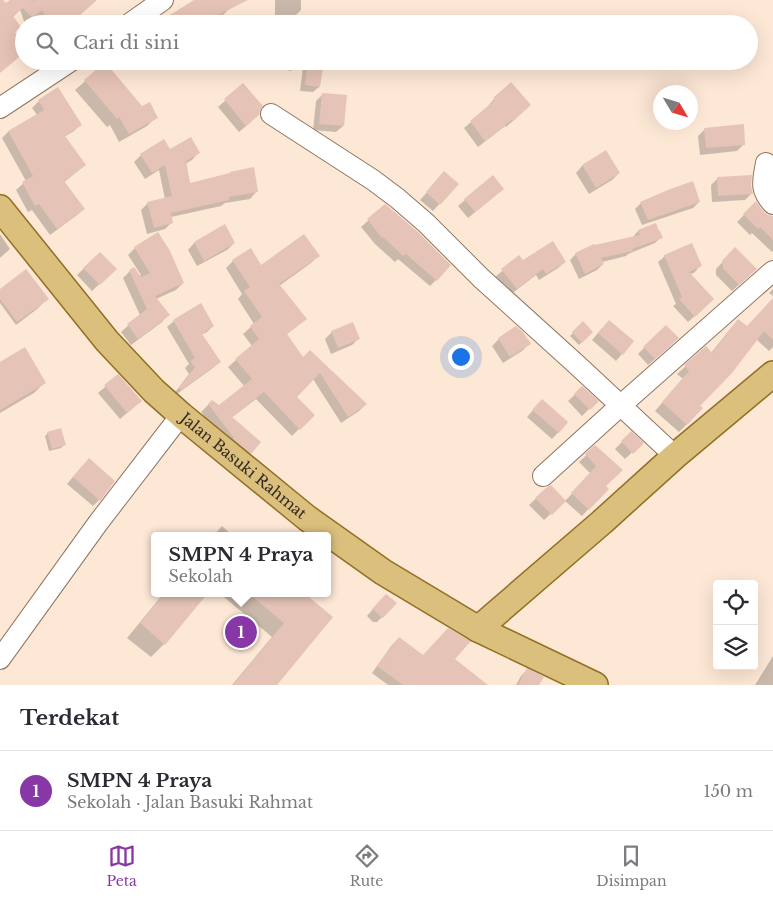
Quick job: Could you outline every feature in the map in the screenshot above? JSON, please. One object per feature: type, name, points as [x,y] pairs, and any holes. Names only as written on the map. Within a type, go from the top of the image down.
[{"type":"main road","name":"Jalan Basuki Rahmat","points":[[0,208],[107,341],[154,390],[181,415],[327,532]]},
{"type":"main road","points":[[478,629],[675,456],[773,374]]},
{"type":"main road","name":"Jalan Basuki Rahmat","points":[[331,535],[383,572],[478,629],[594,685]]},
{"type":"street","points":[[142,15],[163,0]]},
{"type":"street","points":[[0,108],[57,70]]},
{"type":"street","points":[[271,114],[374,180],[397,198],[675,456]]},
{"type":"street","points":[[766,163],[763,188],[767,198],[773,204]]},
{"type":"street","points":[[543,476],[773,270]]},
{"type":"street","points":[[0,659],[98,523],[181,415]]},
{"type":"building","points":[[0,0],[6,3],[10,0],[35,0],[26,6],[36,0],[97,0],[80,15],[45,15],[42,10],[36,15],[29,15],[23,8],[13,16],[15,19],[15,60],[0,73]]},
{"type":"building","points":[[194,0],[248,0],[218,15],[170,15]]},
{"type":"building","points":[[96,70],[112,70],[142,106],[150,102],[158,118],[129,134],[119,117],[117,119],[84,80]]},
{"type":"building","points":[[307,70],[323,70],[320,87],[305,85]]},
{"type":"building","points":[[511,82],[531,105],[513,121],[485,141],[470,121],[495,100],[493,98]]},
{"type":"building","points":[[243,83],[263,106],[259,115],[246,126],[224,99]]},
{"type":"building","points":[[58,87],[82,125],[65,136],[86,165],[64,181],[85,209],[57,229],[39,204],[35,206],[22,182],[33,176],[8,131],[44,110],[38,100]]},
{"type":"building","points":[[322,93],[347,95],[344,126],[319,124]]},
{"type":"building","points":[[744,124],[745,145],[706,148],[704,128]]},
{"type":"building","points":[[191,137],[200,153],[186,161],[190,183],[254,167],[258,192],[229,197],[229,200],[171,213],[173,223],[154,228],[147,202],[172,196],[165,165],[152,173],[140,154],[164,139],[170,149]]},
{"type":"building","points":[[606,150],[620,173],[596,188],[582,165]]},
{"type":"building","points":[[444,171],[459,184],[440,205],[426,192]]},
{"type":"building","points":[[493,175],[504,189],[475,212],[464,199]]},
{"type":"building","points":[[752,175],[751,185],[753,194],[718,196],[717,177]]},
{"type":"building","points":[[693,181],[700,202],[648,220],[640,202]]},
{"type":"building","points":[[756,201],[764,212],[773,216],[773,240],[760,227],[758,229],[743,214]]},
{"type":"building","points":[[385,204],[418,232],[451,265],[437,281],[406,254],[403,256],[382,238],[367,219]]},
{"type":"building","points":[[656,223],[663,238],[632,249],[633,251],[601,258],[604,264],[585,274],[575,253],[594,244],[640,235],[638,230]]},
{"type":"building","points":[[225,224],[235,243],[204,261],[194,242]]},
{"type":"building","points":[[158,232],[170,251],[184,283],[155,296],[170,315],[138,339],[127,324],[147,309],[129,270],[134,267],[141,277],[150,273],[134,247]]},
{"type":"building","points":[[304,234],[320,256],[279,284],[307,319],[287,334],[303,357],[310,350],[367,404],[348,417],[320,373],[297,397],[315,415],[300,430],[264,392],[232,417],[261,442],[251,454],[233,439],[208,404],[212,400],[219,405],[252,379],[235,359],[259,339],[250,326],[262,317],[244,291],[250,287],[232,260],[251,248],[261,265]]},
{"type":"building","points":[[553,241],[566,262],[546,274],[543,269],[517,289],[501,269],[519,255],[523,260]]},
{"type":"building","points":[[692,243],[702,266],[689,272],[714,299],[695,317],[679,299],[682,297],[664,255]]},
{"type":"building","points":[[735,247],[757,269],[739,285],[723,268],[722,261]]},
{"type":"building","points":[[100,252],[117,269],[100,285],[83,268]]},
{"type":"building","points":[[26,269],[49,299],[17,322],[0,299],[0,289]]},
{"type":"building","points":[[773,298],[773,340],[764,331],[732,373],[700,406],[703,408],[687,425],[662,402],[689,371],[684,365],[706,346],[712,353],[738,319],[747,326]]},
{"type":"building","points":[[201,303],[214,326],[202,334],[221,362],[181,390],[179,388],[195,367],[190,361],[195,358],[173,320]]},
{"type":"building","points":[[609,320],[634,341],[623,355],[598,333]]},
{"type":"building","points":[[583,321],[593,332],[582,343],[572,332]]},
{"type":"building","points":[[353,322],[360,339],[338,348],[331,331]]},
{"type":"building","points":[[666,325],[679,338],[655,359],[643,347]]},
{"type":"building","points":[[516,326],[523,332],[531,344],[510,357],[498,338]]},
{"type":"building","points":[[25,347],[46,383],[0,410],[0,362]]},
{"type":"building","points":[[118,374],[142,401],[127,413],[104,385]]},
{"type":"building","points":[[582,386],[599,401],[590,410],[574,394]]},
{"type":"building","points":[[542,399],[568,422],[559,433],[532,410]]},
{"type":"building","points":[[61,428],[66,445],[52,449],[47,432]]},
{"type":"building","points":[[631,431],[644,443],[633,454],[621,441]]},
{"type":"building","points":[[595,445],[623,470],[606,486],[609,489],[589,510],[571,493],[596,466],[585,454]]},
{"type":"building","points":[[89,458],[115,481],[100,501],[73,477]]},
{"type":"building","points":[[551,485],[566,501],[552,515],[535,498]]},
{"type":"building","points":[[386,594],[397,603],[383,618],[372,609]]},
{"type":"building","points":[[162,597],[205,597],[165,645],[140,623]]},
{"type":"building","points":[[253,597],[309,597],[333,617],[277,685],[233,685],[284,623]]},
{"type":"building","points":[[448,628],[471,641],[455,659],[488,685],[403,685],[377,666],[399,637],[423,655]]},
{"type":"building","points":[[527,668],[544,677],[539,685],[518,685]]},
{"type":"place","name":"SMPN 4 Praya","points":[[241,632]]}]
